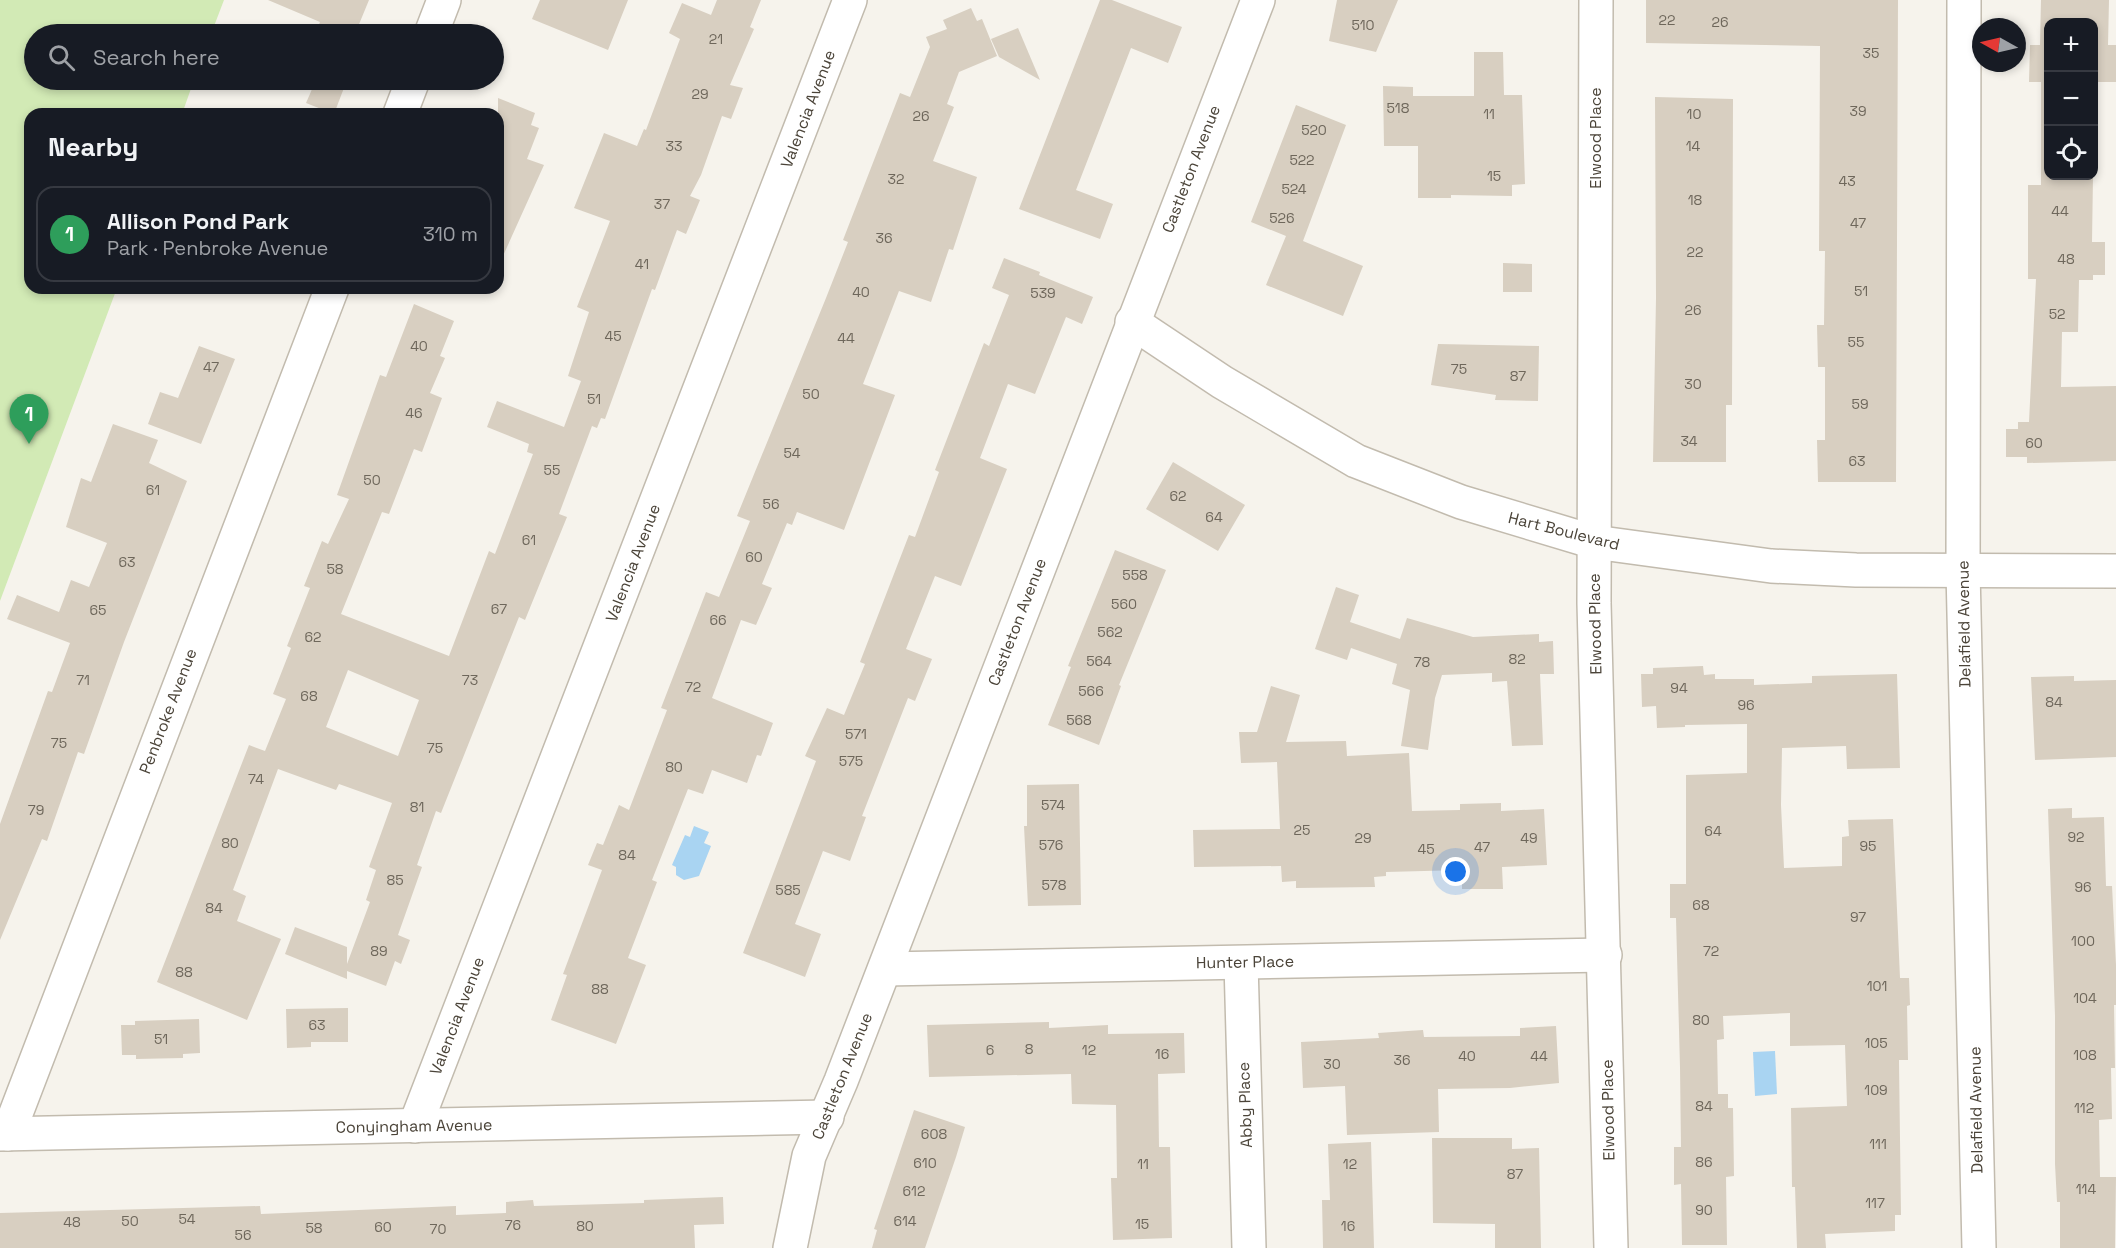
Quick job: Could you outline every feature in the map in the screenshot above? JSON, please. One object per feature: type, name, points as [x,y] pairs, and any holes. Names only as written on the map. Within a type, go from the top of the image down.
[{"type":"street","points":[[434,24],[444,0]]},
{"type":"street","name":"Valencia Avenue","points":[[415,1126],[850,0]]},
{"type":"street","name":"Castleton Avenue","points":[[790,1248],[809,1156],[827,1117],[885,969],[1132,322],[1258,0]]},
{"type":"street","name":"Elwood Place","points":[[1596,0],[1594,542],[1611,1248]]},
{"type":"street","name":"Delafield Avenue","points":[[1964,0],[1963,571],[1979,1248]]},
{"type":"street","points":[[402,108],[409,90]]},
{"type":"street","name":"Penbroke Avenue","points":[[4,1134],[330,294]]},
{"type":"street","name":"Hart Boulevard","points":[[1132,322],[1222,382],[1356,460],[1461,502],[1594,542],[1771,566],[1963,571],[2116,571]]},
{"type":"street","name":"Hunter Place","points":[[885,969],[1605,955]]},
{"type":"street","name":"Abby Place","points":[[1241,963],[1249,1248]]},
{"type":"street","name":"Conyingham Avenue","points":[[4,1134],[827,1117]]},
{"type":"green space","points":[[0,0],[224,0],[215,24],[24,24],[24,90],[190,90],[184,108],[24,108],[24,294],[115,294],[0,601]]},
{"type":"water","points":[[694,826],[709,832],[704,843],[711,846],[699,876],[684,880],[676,875],[676,867],[672,865],[685,835],[690,837]]},
{"type":"water","points":[[1775,1051],[1777,1094],[1755,1096],[1753,1052]]},
{"type":"building","points":[[268,0],[369,0],[359,24],[319,24],[320,22]]},
{"type":"building","points":[[540,0],[628,0],[608,50],[532,19]]},
{"type":"building","points":[[717,0],[761,0],[750,27],[754,29],[730,85],[743,88],[731,119],[722,116],[701,175],[690,196],[700,200],[686,234],[677,230],[655,290],[652,289],[605,419],[601,418],[597,428],[592,426],[559,514],[567,517],[525,620],[519,617],[441,813],[436,811],[417,865],[422,867],[398,935],[410,940],[401,964],[395,961],[386,986],[347,971],[347,979],[285,954],[295,927],[347,947],[347,964],[370,902],[366,900],[376,870],[369,867],[392,803],[339,784],[336,790],[278,769],[233,890],[246,896],[237,921],[281,939],[247,1020],[157,982],[249,745],[265,751],[286,699],[273,694],[291,648],[287,646],[310,588],[304,586],[322,541],[328,544],[349,499],[337,495],[380,375],[386,377],[414,304],[454,321],[440,356],[445,358],[430,393],[442,398],[422,452],[414,449],[389,514],[382,512],[341,614],[449,656],[489,551],[495,554],[533,454],[527,452],[529,444],[487,427],[497,401],[564,427],[581,381],[568,376],[589,312],[577,307],[610,221],[574,208],[604,133],[637,146],[644,129],[646,130],[680,39],[669,33],[682,3],[711,15]],"holes":[[[348,670],[419,700],[398,756],[326,727]]]},
{"type":"building","points":[[1100,0],[1112,0],[1182,27],[1168,63],[1131,48],[1076,190],[1113,204],[1100,239],[1019,209]]},
{"type":"building","points":[[1337,0],[1398,0],[1376,52],[1329,41]]},
{"type":"building","points":[[1646,0],[1898,0],[1896,482],[1818,482],[1817,440],[1825,440],[1825,367],[1818,367],[1817,325],[1824,325],[1825,251],[1819,251],[1820,46],[1646,43]]},
{"type":"building","points":[[2041,0],[2109,0],[2108,45],[2116,45],[2116,82],[2098,82],[2098,18],[2044,18],[2044,180],[2093,180],[2092,242],[2105,242],[2105,275],[2093,275],[2093,280],[2079,280],[2078,332],[2062,332],[2061,387],[2116,386],[2116,461],[2027,463],[2027,457],[2006,457],[2006,429],[2018,429],[2018,422],[2029,422],[2036,279],[2028,279],[2028,185],[2041,185],[2041,82],[2029,82],[2030,45],[2040,45]]},
{"type":"building","points":[[971,8],[977,21],[982,19],[997,56],[959,72],[947,104],[954,107],[933,161],[977,177],[953,250],[949,249],[931,302],[899,291],[863,384],[895,395],[844,530],[797,512],[792,525],[787,523],[762,584],[772,588],[756,625],[741,620],[712,698],[773,723],[761,756],[757,755],[747,783],[712,770],[703,794],[688,789],[652,880],[657,882],[628,958],[646,965],[616,1044],[551,1020],[567,975],[563,974],[602,870],[588,865],[597,843],[603,845],[619,805],[629,810],[667,710],[661,708],[706,592],[719,597],[750,521],[737,516],[848,242],[843,240],[900,93],[910,97],[930,47],[926,37],[947,29],[943,20]]},
{"type":"building","points":[[1018,28],[1040,80],[999,57],[991,39]]},
{"type":"building","points":[[1474,52],[1503,52],[1504,95],[1522,95],[1525,184],[1512,185],[1512,196],[1451,195],[1451,198],[1418,198],[1418,146],[1384,146],[1383,86],[1413,87],[1413,96],[1474,96]]},
{"type":"building","points":[[312,90],[343,90],[336,108],[319,108],[306,103]]},
{"type":"building","points":[[1655,97],[1733,99],[1732,405],[1726,405],[1726,462],[1653,462],[1656,298]]},
{"type":"building","points":[[498,98],[535,113],[531,125],[539,128],[527,159],[544,165],[504,254],[504,108],[498,108]]},
{"type":"building","points":[[1296,105],[1346,125],[1303,241],[1363,266],[1343,316],[1266,285],[1286,236],[1251,222]]},
{"type":"building","points":[[1004,258],[1093,297],[1082,324],[1066,317],[1035,394],[1008,384],[980,458],[1007,469],[961,586],[935,576],[906,649],[932,659],[915,701],[908,698],[862,816],[866,817],[850,861],[823,851],[795,924],[821,934],[805,977],[743,953],[816,761],[805,756],[827,708],[844,715],[865,664],[860,662],[909,535],[915,537],[939,472],[935,470],[984,343],[989,346],[1009,295],[992,288]]},
{"type":"building","points":[[1503,263],[1532,264],[1532,292],[1503,292]]},
{"type":"building","points":[[1438,344],[1539,346],[1538,401],[1495,400],[1496,395],[1431,385]]},
{"type":"building","points":[[199,346],[235,359],[201,444],[148,424],[160,392],[178,398]]},
{"type":"building","points":[[113,424],[158,440],[149,463],[187,481],[124,642],[84,754],[78,752],[47,841],[42,839],[0,940],[0,824],[48,691],[52,692],[70,643],[7,619],[17,595],[59,612],[71,580],[89,587],[107,543],[66,527],[81,478],[91,482]]},
{"type":"building","points":[[1173,462],[1245,505],[1218,551],[1146,509]]},
{"type":"building","points":[[1115,550],[1166,570],[1119,685],[1121,686],[1099,745],[1048,725],[1071,667],[1068,666]]},
{"type":"building","points":[[1336,587],[1359,595],[1350,622],[1400,639],[1407,618],[1473,637],[1539,634],[1539,642],[1553,641],[1554,674],[1540,674],[1543,745],[1512,746],[1507,681],[1492,682],[1492,673],[1442,675],[1435,698],[1428,750],[1401,746],[1410,690],[1392,684],[1397,664],[1351,648],[1347,660],[1315,649]]},
{"type":"building","points":[[1703,666],[1704,675],[1715,674],[1715,679],[1754,679],[1754,685],[1812,683],[1812,676],[1897,674],[1900,768],[1847,769],[1846,746],[1782,748],[1781,805],[1784,868],[1842,866],[1842,837],[1849,836],[1848,820],[1893,819],[1900,978],[1909,978],[1910,1005],[1907,1006],[1908,1060],[1899,1060],[1901,1215],[1895,1215],[1895,1231],[1825,1234],[1826,1248],[1797,1248],[1795,1187],[1792,1187],[1791,1108],[1847,1106],[1845,1045],[1790,1046],[1790,1013],[1723,1016],[1724,1039],[1717,1040],[1718,1094],[1728,1094],[1728,1108],[1733,1108],[1734,1176],[1726,1177],[1727,1245],[1682,1245],[1681,1184],[1674,1185],[1674,1147],[1681,1147],[1680,1067],[1676,918],[1670,918],[1670,884],[1686,884],[1686,775],[1747,773],[1747,724],[1657,728],[1656,706],[1642,707],[1641,674],[1653,674],[1653,668]]},
{"type":"building","points":[[2074,676],[2074,681],[2116,680],[2116,757],[2035,760],[2031,677]]},
{"type":"building","points":[[1271,686],[1300,695],[1286,742],[1346,741],[1347,756],[1409,753],[1412,811],[1460,810],[1460,804],[1501,803],[1501,811],[1544,809],[1547,865],[1502,867],[1503,889],[1462,889],[1462,870],[1386,872],[1386,876],[1374,877],[1375,887],[1296,888],[1296,881],[1282,882],[1281,866],[1194,867],[1193,830],[1280,829],[1277,762],[1241,763],[1239,732],[1257,732]]},
{"type":"building","points":[[1079,784],[1081,905],[1028,906],[1024,826],[1027,826],[1027,785]]},
{"type":"building","points":[[2072,808],[2072,818],[2104,817],[2106,886],[2112,886],[2116,965],[2115,1068],[2111,1068],[2112,1119],[2099,1120],[2100,1177],[2116,1177],[2115,1248],[2060,1248],[2060,1202],[2057,1202],[2055,1164],[2055,1016],[2048,809]]},
{"type":"building","points":[[348,1008],[348,1042],[311,1042],[311,1047],[287,1048],[286,1009]]},
{"type":"building","points":[[199,1019],[200,1053],[183,1054],[183,1058],[136,1059],[136,1055],[122,1055],[121,1025],[135,1025],[135,1021]]},
{"type":"building","points":[[1049,1022],[1049,1028],[1108,1025],[1108,1034],[1184,1033],[1185,1073],[1158,1074],[1159,1147],[1170,1147],[1172,1238],[1113,1240],[1111,1178],[1117,1178],[1116,1105],[1072,1104],[1071,1074],[929,1077],[927,1025]]},
{"type":"building","points":[[1556,1026],[1559,1083],[1510,1088],[1438,1089],[1439,1132],[1347,1135],[1345,1086],[1303,1088],[1301,1042],[1379,1038],[1378,1033],[1423,1030],[1424,1037],[1520,1036],[1520,1028]]},
{"type":"building","points":[[914,1110],[965,1127],[956,1157],[925,1248],[872,1248],[877,1230],[874,1229]]},
{"type":"building","points":[[1432,1138],[1512,1138],[1512,1149],[1539,1148],[1541,1248],[1495,1248],[1495,1224],[1433,1223]]},
{"type":"building","points":[[1371,1142],[1374,1248],[1323,1248],[1322,1200],[1330,1200],[1328,1144]]},
{"type":"building","points":[[723,1197],[724,1224],[694,1225],[695,1248],[0,1248],[0,1213],[260,1206],[261,1214],[456,1206],[456,1215],[506,1213],[506,1202],[533,1200],[534,1206],[644,1203],[644,1200]]},
{"type":"place","name":"Allison Pond Park","points":[[29,444]]}]
